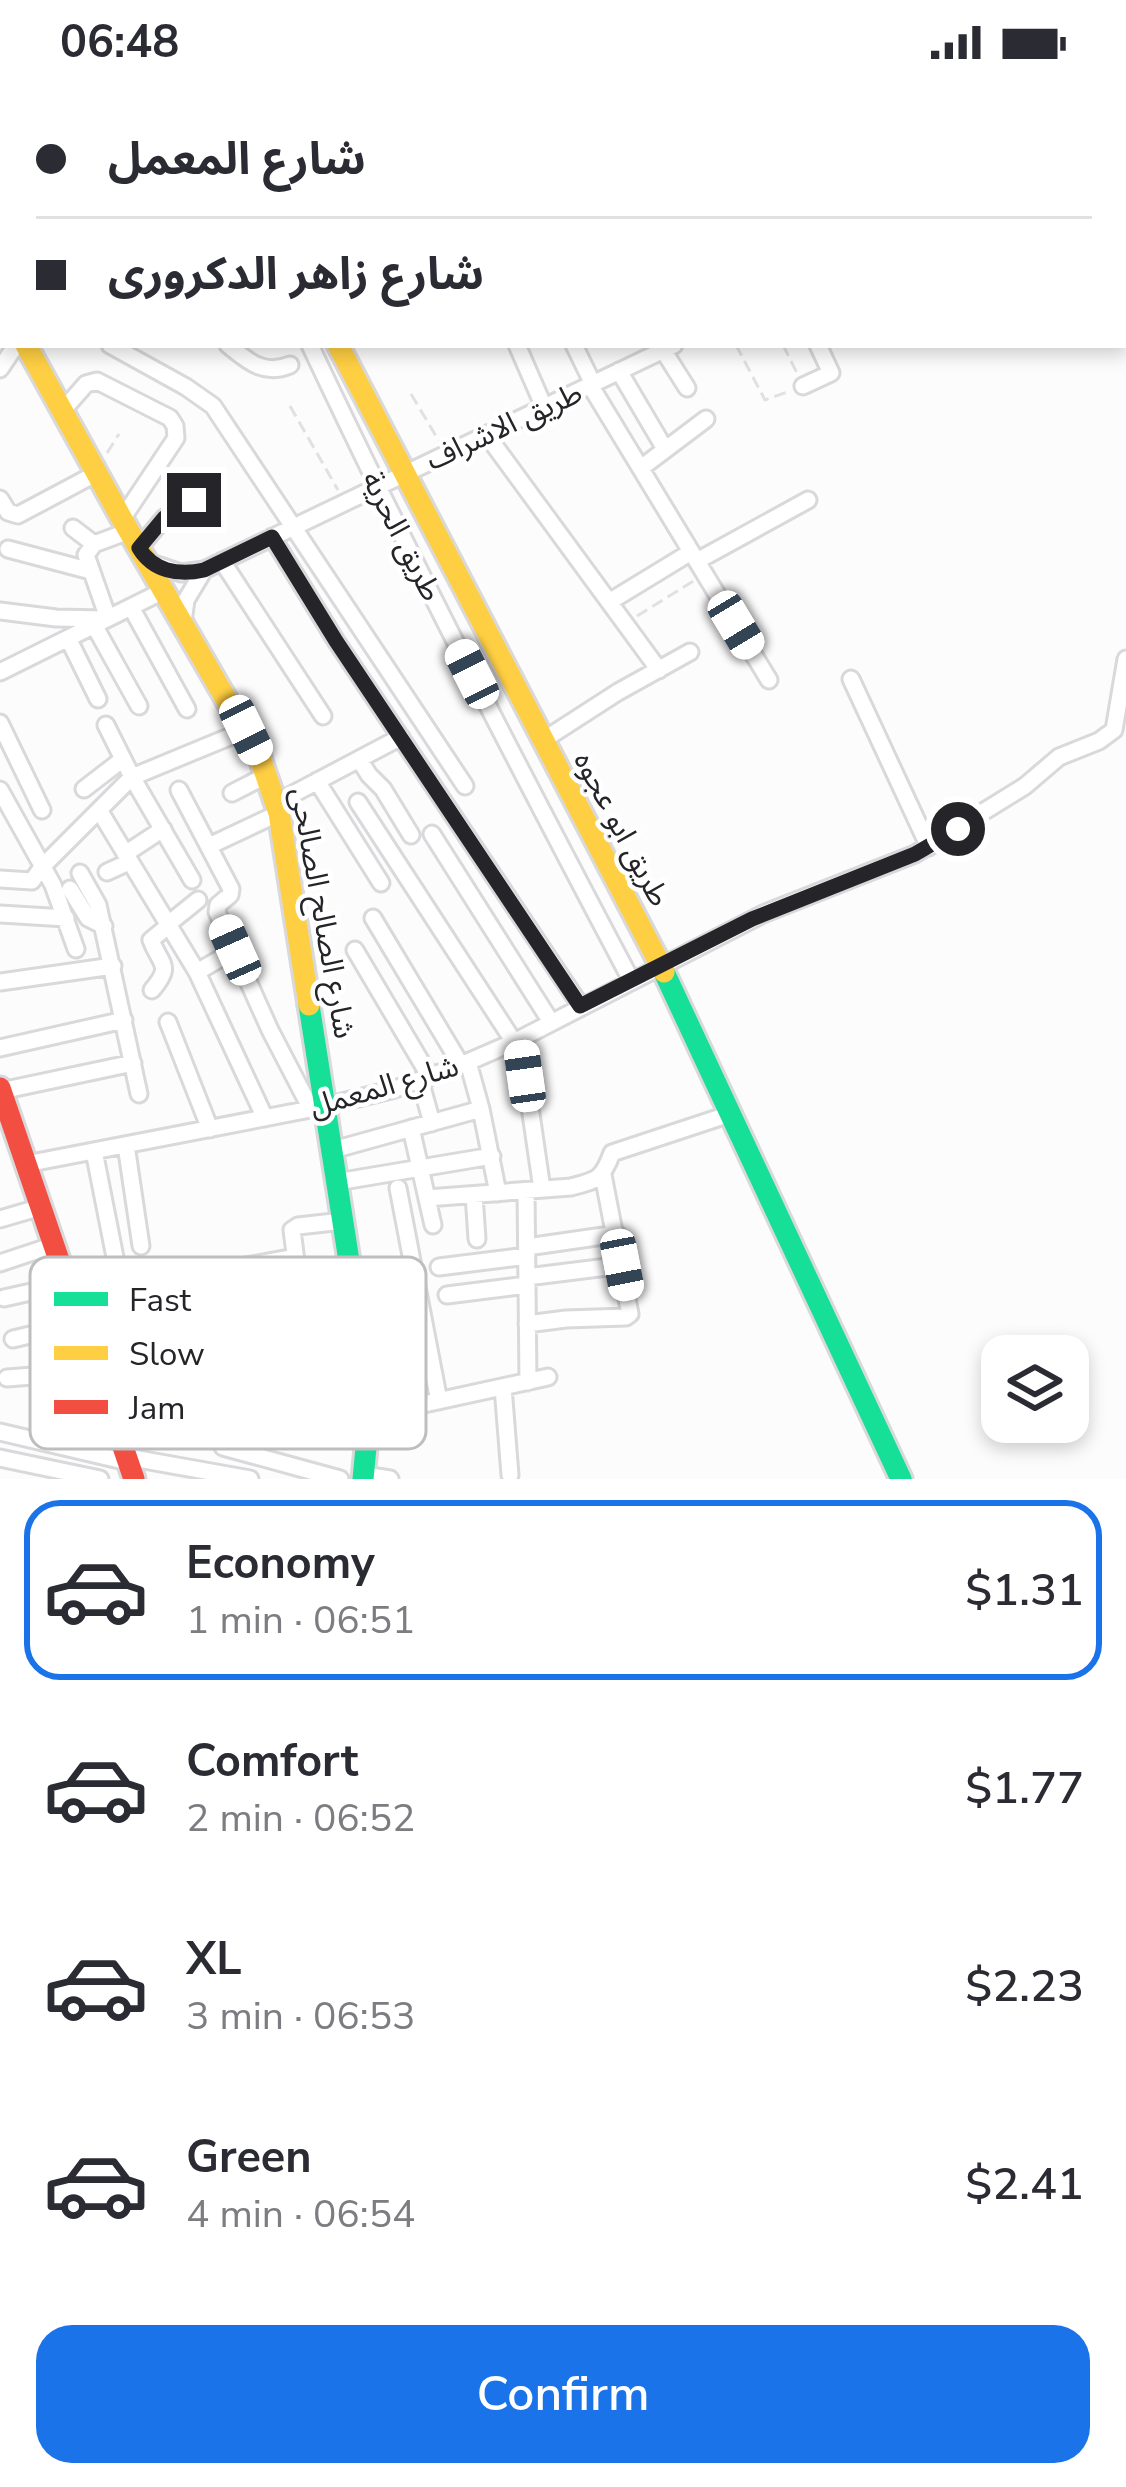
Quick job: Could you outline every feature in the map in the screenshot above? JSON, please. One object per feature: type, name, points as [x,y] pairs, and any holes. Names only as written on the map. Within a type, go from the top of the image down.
[{"type":"street","name":"شارع الصالح الصالحى","points":[[28,348],[246,730],[267,775],[278,808],[318,1108],[333,1150],[349,1257]]},
{"type":"street","points":[[115,348],[207,400],[217,412],[465,786]]},
{"type":"street","points":[[232,348],[259,368],[290,365]]},
{"type":"street","name":"طريق الحرية","points":[[311,348],[376,486],[632,980]]},
{"type":"street","name":"طريق ابو عجوه","points":[[340,348],[661,965],[902,1479]]},
{"type":"street","points":[[518,348],[544,406]]},
{"type":"street","points":[[575,348],[620,434],[769,680]]},
{"type":"street","points":[[669,348],[687,388]]},
{"type":"street","name":"طريق الاشراف","points":[[204,570],[669,348]]},
{"type":"street","points":[[803,386],[830,373],[819,348]]},
{"type":"street","points":[[326,379],[350,368]]},
{"type":"street","points":[[619,371],[665,449]]},
{"type":"street","points":[[64,409],[86,384],[97,381],[170,418],[175,426],[176,437],[135,540]]},
{"type":"street","points":[[620,434],[647,419]]},
{"type":"street","points":[[640,468],[706,419]]},
{"type":"street","points":[[486,434],[659,670]]},
{"type":"street","points":[[0,499],[11,514],[18,515],[96,472]]},
{"type":"street","points":[[73,528],[94,544],[135,540],[205,496]]},
{"type":"street","points":[[609,602],[698,562],[808,500]]},
{"type":"street","points":[[272,537],[580,1006]]},
{"type":"street","points":[[135,540],[181,573],[204,570]]},
{"type":"street","points":[[94,544],[86,555],[103,621],[139,706]]},
{"type":"street","points":[[8,549],[91,572]]},
{"type":"street","points":[[222,561],[323,716]]},
{"type":"street","points":[[183,622],[186,600],[204,570]]},
{"type":"street","points":[[0,672],[164,590]]},
{"type":"street","points":[[131,607],[187,709]]},
{"type":"street","points":[[0,611],[103,621]]},
{"type":"street","points":[[68,638],[98,699]]},
{"type":"street","points":[[542,741],[641,677],[690,652]]},
{"type":"street","name":"شارع المعمل","points":[[12,1144],[94,1151],[318,1108],[464,1064],[763,914],[928,848],[1025,786],[1059,757],[1114,730],[1126,659]]},
{"type":"street","points":[[851,680],[928,848]]},
{"type":"street","points":[[0,723],[42,810]]},
{"type":"street","points":[[106,725],[192,880]]},
{"type":"street","points":[[0,858],[3,880],[32,881],[132,777],[246,730]]},
{"type":"street","points":[[209,846],[401,737]]},
{"type":"street","points":[[83,789],[123,759]]},
{"type":"street","points":[[359,759],[411,835]]},
{"type":"street","points":[[232,793],[267,775]]},
{"type":"street","points":[[317,781],[381,883]]},
{"type":"street","points":[[0,790],[67,918],[76,949]]},
{"type":"street","points":[[179,790],[231,889],[217,908],[235,950],[318,1108]]},
{"type":"street","points":[[358,802],[517,1040],[534,1190],[527,1252],[528,1382]]},
{"type":"street","points":[[99,810],[197,971],[265,1118]]},
{"type":"street","points":[[107,872],[163,829]]},
{"type":"street","points":[[432,833],[551,1022]]},
{"type":"street","points":[[80,873],[104,926],[139,1094]]},
{"type":"street","points":[[70,889],[88,918],[104,926]]},
{"type":"street","points":[[152,990],[166,969],[151,940],[198,900]]},
{"type":"street","points":[[0,914],[67,918]]},
{"type":"street","points":[[373,918],[464,1064],[481,1109],[498,1193]]},
{"type":"street","points":[[197,971],[235,950]]},
{"type":"street","points":[[355,950],[425,1078],[432,1123]]},
{"type":"street","points":[[0,982],[113,966]]},
{"type":"street","points":[[0,1048],[124,1020]]},
{"type":"street","points":[[168,1022],[210,1129]]},
{"type":"street","points":[[58,1257],[12,1144],[0,1089],[133,1063]]},
{"type":"street","points":[[333,1150],[481,1109]]},
{"type":"street","points":[[427,1198],[571,1187],[603,1174],[612,1153],[730,1114]]},
{"type":"street","points":[[411,1128],[433,1225]]},
{"type":"street","points":[[126,1145],[141,1246]]},
{"type":"street","points":[[94,1151],[115,1257]]},
{"type":"street","points":[[337,1182],[491,1156]]},
{"type":"street","points":[[527,1324],[630,1314],[603,1174]]},
{"type":"street","points":[[398,1188],[411,1257]]},
{"type":"street","points":[[474,1195],[477,1239]]},
{"type":"street","points":[[0,1219],[41,1207]]},
{"type":"street","points":[[295,1257],[293,1228],[343,1221]]},
{"type":"street","points":[[439,1267],[616,1234]]},
{"type":"street","points":[[0,1263],[54,1245]]},
{"type":"street","points":[[447,1294],[622,1265]]},
{"type":"street","points":[[4,1298],[30,1292]]},
{"type":"street","points":[[426,1333],[439,1401]]},
{"type":"street","points":[[13,1339],[30,1336]]},
{"type":"street","points":[[7,1378],[30,1377]]},
{"type":"street","points":[[426,1404],[548,1377]]},
{"type":"street","points":[[503,1387],[510,1475]]},
{"type":"street","points":[[0,1432],[30,1440]]},
{"type":"street","points":[[65,1449],[130,1466],[250,1479]]},
{"type":"street","points":[[251,1449],[340,1479]]},
{"type":"street","points":[[0,1458],[100,1479]]},
{"type":"street","points":[[363,1477],[390,1479]]},
{"type":"path","points":[[738,348],[765,400],[803,386],[784,348]]},
{"type":"path","points":[[411,394],[446,453]]},
{"type":"path","points":[[290,406],[345,502]]},
{"type":"path","points":[[96,472],[118,434]]},
{"type":"path","points":[[625,623],[698,562]]},
{"type":"traffic: fast","points":[[664,972],[901,1479]]},
{"type":"traffic: fast","points":[[309,1005],[348,1257]]},
{"type":"traffic: fast","points":[[363,1479],[366,1449]]},
{"type":"traffic: slow","points":[[28,348],[260,758],[279,813],[309,1005]]},
{"type":"traffic: slow","points":[[340,348],[664,972]]},
{"type":"traffic: jam","points":[[0,1088],[58,1257]]},
{"type":"traffic: jam","points":[[124,1449],[134,1479]]},
{"type":"route","points":[[194,500],[164,518],[139,548],[148,562],[169,571],[192,573],[272,537],[580,1006],[752,919],[915,854],[958,829]]}]
